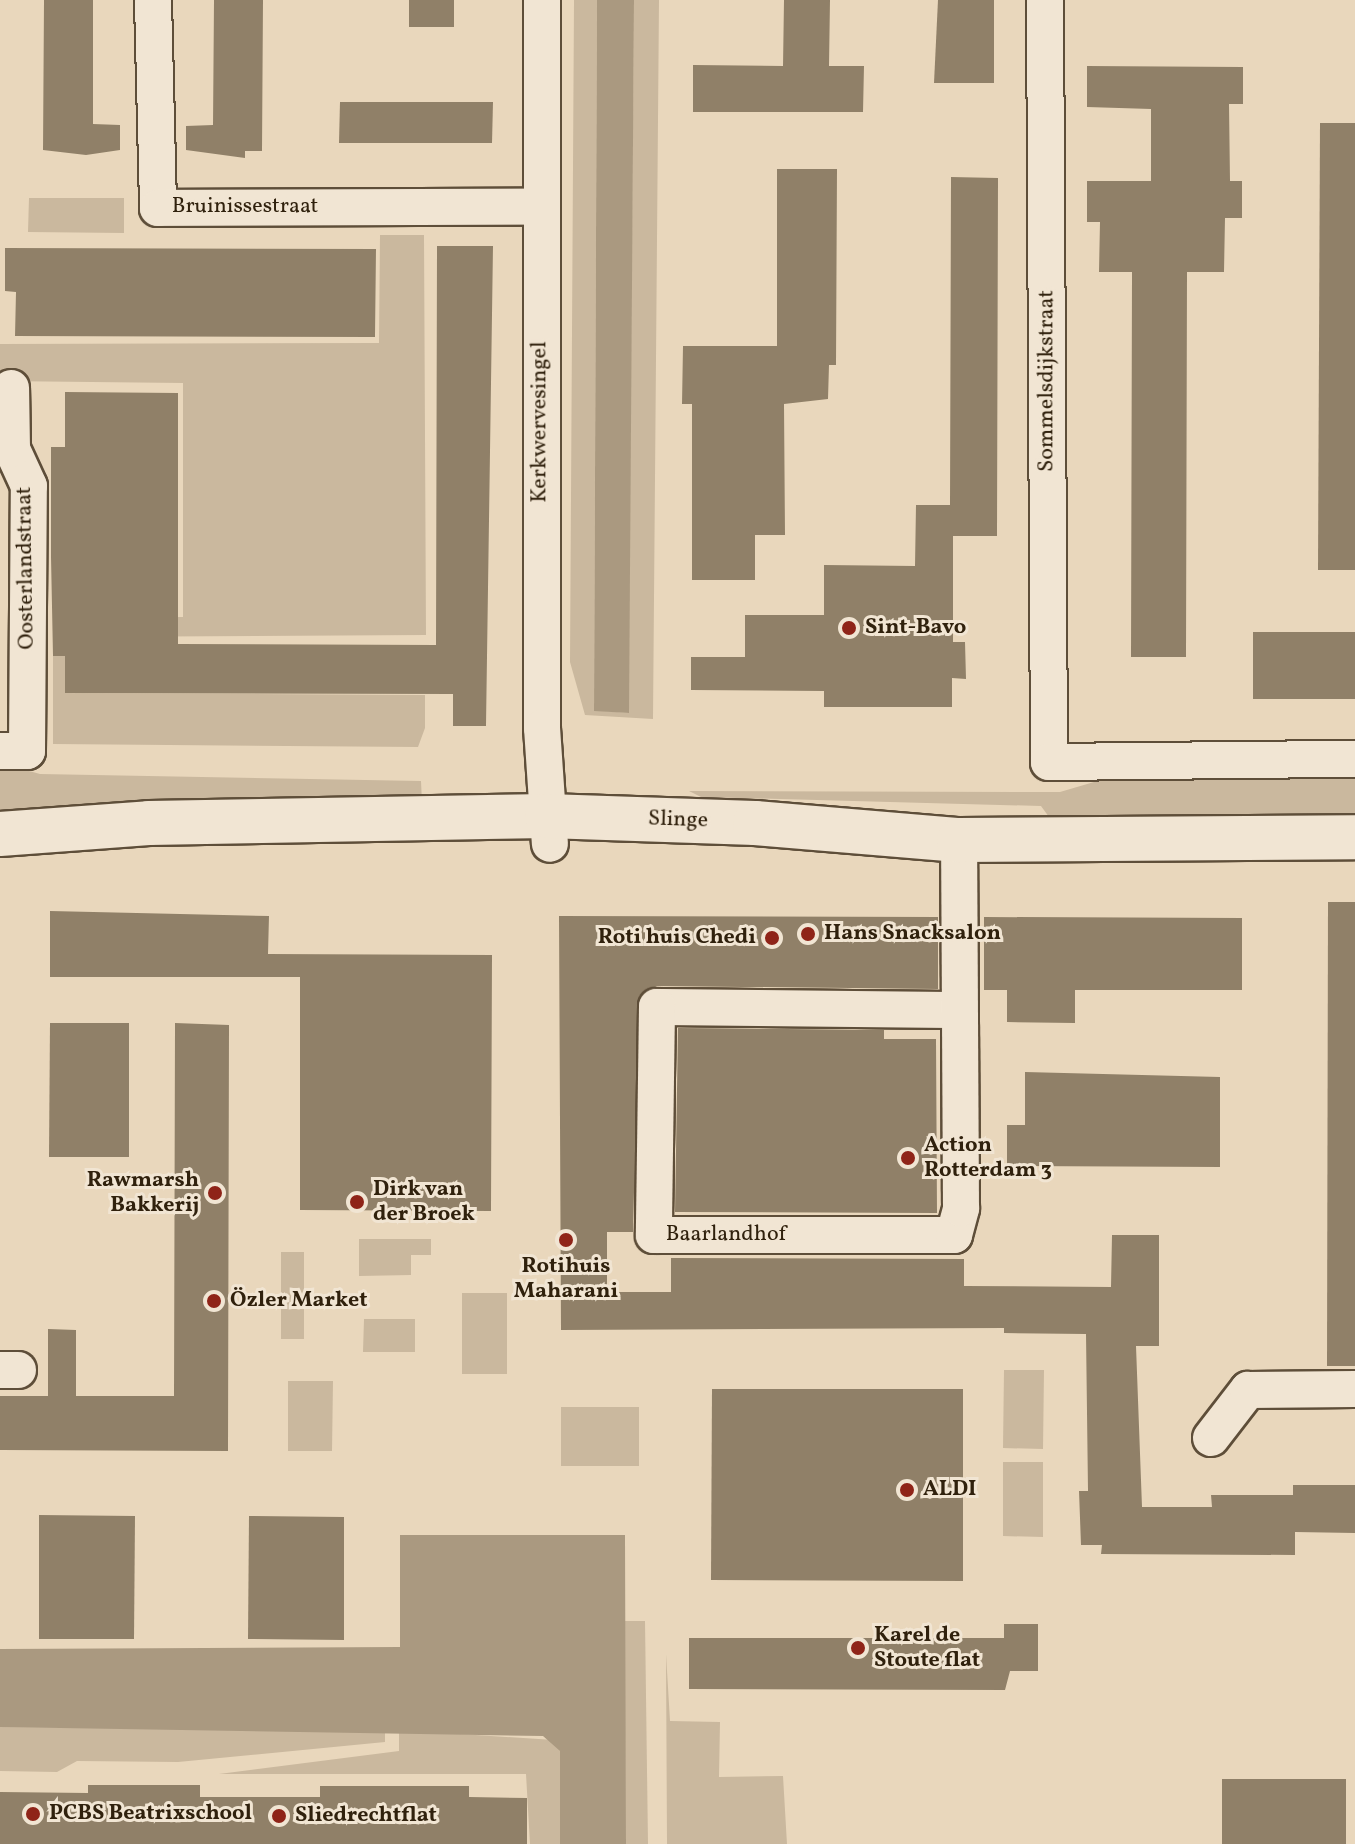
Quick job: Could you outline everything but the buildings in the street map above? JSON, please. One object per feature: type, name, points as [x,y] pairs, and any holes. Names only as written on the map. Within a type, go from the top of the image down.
[{"type":"street","name":"Bruinissestraat","points":[[153,0],[158,208],[539,207]]},
{"type":"street","name":"Kerkwervesingel","points":[[542,0],[539,207],[548,830]]},
{"type":"street","name":"Sommelsdijkstraat","points":[[1045,0],[1049,762],[1355,759]]},
{"type":"street","name":"Oosterlandstraat","points":[[11,388],[12,449],[29,486],[14,751]]},
{"type":"street","name":"Slinge","points":[[0,834],[149,823],[548,830],[795,846],[1355,862]]},
{"type":"street","name":"Slinge","points":[[0,849],[548,830]]},
{"type":"street","name":"Slinge","points":[[959,849],[1355,837]]},
{"type":"street","name":"Baarlandhof","points":[[956,1010],[657,1007],[654,1235],[954,1235],[961,1208],[956,1010],[959,849]]},
{"type":"street","points":[[1211,1438],[1248,1390],[1355,1389]]},
{"type":"shaded area","points":[[574,0],[597,0],[594,710],[628,713],[634,0],[659,0],[653,719],[585,715],[570,662]]},
{"type":"shaded area","points":[[597,0],[634,0],[629,713],[594,711]]},
{"type":"shaded area","points":[[29,198],[124,198],[124,233],[28,232]]},
{"type":"shaded area","points":[[380,235],[424,235],[426,635],[71,637],[72,618],[183,617],[183,383],[0,381],[0,344],[379,343]]},
{"type":"shaded area","points":[[53,656],[65,656],[66,693],[425,695],[425,728],[418,747],[53,744]]},
{"type":"shaded area","points":[[0,763],[40,774],[421,781],[422,803],[0,817]]},
{"type":"shaded area","points":[[1128,772],[1355,773],[1355,824],[1057,828],[1041,806],[701,797],[689,791],[1060,792]]},
{"type":"shaded area","points":[[359,1239],[431,1239],[431,1255],[411,1255],[411,1275],[359,1276]]},
{"type":"shaded area","points":[[281,1252],[304,1252],[304,1339],[281,1339]]},
{"type":"shaded area","points":[[462,1293],[507,1293],[507,1374],[462,1374]]},
{"type":"shaded area","points":[[364,1319],[415,1319],[415,1352],[363,1352]]},
{"type":"shaded area","points":[[1004,1370],[1044,1370],[1043,1449],[1003,1448]]},
{"type":"shaded area","points":[[288,1381],[333,1381],[332,1451],[288,1451]]},
{"type":"shaded area","points":[[561,1407],[639,1407],[639,1466],[561,1466]]},
{"type":"shaded area","points":[[1003,1462],[1043,1462],[1043,1537],[1003,1536]]},
{"type":"shaded area","points":[[400,1535],[625,1535],[626,1844],[560,1844],[560,1751],[543,1736],[0,1727],[0,1649],[400,1647]]},
{"type":"shaded area","points":[[624,1621],[645,1621],[648,1844],[626,1844]]},
{"type":"shaded area","points":[[666,1654],[670,1721],[720,1722],[719,1777],[783,1776],[787,1844],[667,1844]]},
{"type":"shaded area","points":[[0,1727],[385,1729],[385,1742],[178,1762],[77,1761],[57,1772],[0,1771]]},
{"type":"shaded area","points":[[399,1730],[554,1740],[560,1751],[560,1844],[530,1844],[526,1774],[219,1774],[399,1751]]},
{"type":"place","name":"Sint-Bavo","points":[[849,628]]},
{"type":"place","name":"Hans Snacksalon","points":[[808,934]]},
{"type":"place","name":"Roti huis Chedi","points":[[772,938]]},
{"type":"place","name":"Action Rotterdam 3","points":[[908,1158]]},
{"type":"place","name":"Rawmarsh Bakkerij","points":[[215,1193]]},
{"type":"place","name":"Dirk van der Broek","points":[[357,1202]]},
{"type":"place","name":"Rotihuis Maharani","points":[[566,1240]]},
{"type":"place","name":"Özler Market","points":[[214,1301]]},
{"type":"place","name":"ALDI","points":[[907,1490]]},
{"type":"place","name":"Karel de Stoute flat","points":[[858,1648]]},
{"type":"place","name":"PCBS Beatrixschool","points":[[33,1814]]},
{"type":"place","name":"Sliedrechtflat","points":[[279,1816]]}]
